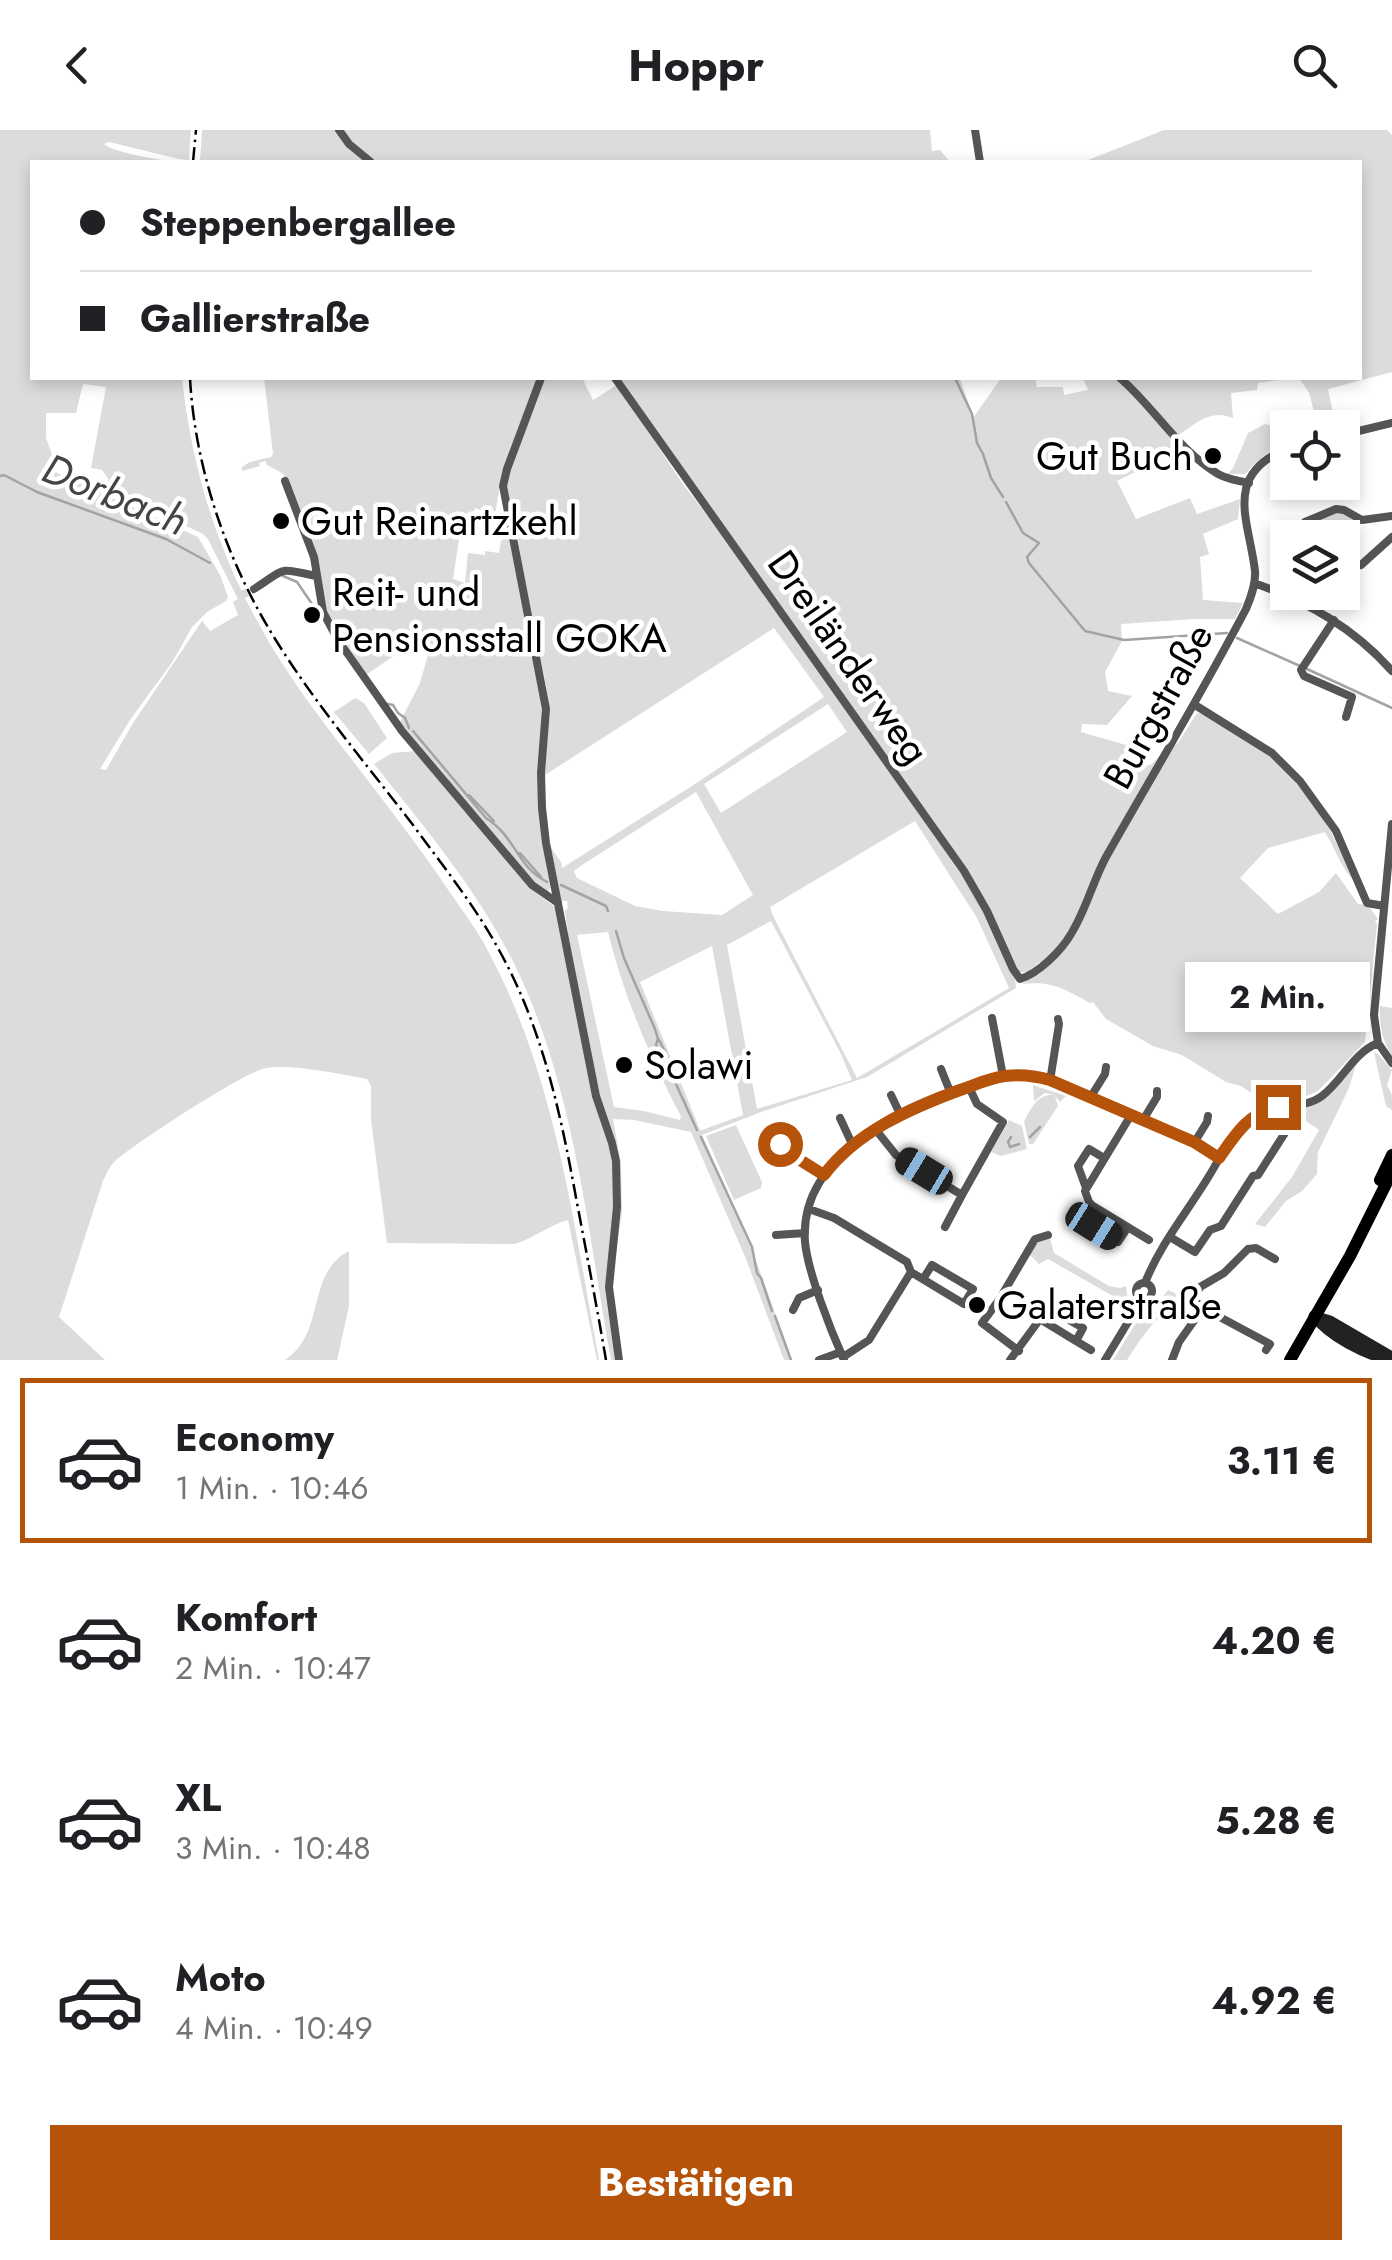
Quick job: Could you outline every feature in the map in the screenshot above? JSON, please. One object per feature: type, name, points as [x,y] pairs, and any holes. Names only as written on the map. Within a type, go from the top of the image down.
[{"type":"main road","points":[[1341,1268],[1348,1243],[1392,1155]]},
{"type":"main road","points":[[1290,1360],[1392,1174]]},
{"type":"main road","points":[[1280,1360],[1301,1326],[1314,1316]]},
{"type":"street","points":[[339,130],[369,160]]},
{"type":"street","points":[[975,130],[980,160]]},
{"type":"street","points":[[540,380],[503,486],[544,697],[542,808],[596,1096],[616,1160],[617,1207],[608,1286],[618,1360]]},
{"type":"street","name":"Dreiländerweg","points":[[616,380],[964,871],[1020,979]]},
{"type":"street","points":[[1122,380],[1193,455],[1222,476],[1248,484],[1270,458]]},
{"type":"street","points":[[1360,430],[1392,423]]},
{"type":"street","points":[[285,481],[314,557],[320,602],[328,622],[394,721],[532,885],[558,903]]},
{"type":"street","name":"Burgstraße","points":[[1020,979],[1051,957],[1071,934],[1104,860],[1246,609],[1255,572],[1244,516],[1248,484]]},
{"type":"street","points":[[1310,520],[1336,509],[1362,520],[1392,516]]},
{"type":"street","points":[[1362,565],[1392,537]]},
{"type":"street","points":[[254,588],[278,571],[316,576]]},
{"type":"street","points":[[1254,583],[1334,620],[1358,637],[1392,671]]},
{"type":"street","points":[[1334,620],[1301,670],[1304,676],[1352,698],[1346,717]]},
{"type":"street","points":[[1382,660],[1392,652]]},
{"type":"street","points":[[1195,705],[1285,765],[1336,831],[1368,903],[1384,906]]},
{"type":"street","points":[[1392,824],[1374,1015],[1378,1043],[1392,1063]]},
{"type":"street","points":[[992,1018],[1003,1076]]},
{"type":"street","points":[[1050,1080],[1058,1019]]},
{"type":"street","points":[[1040,1319],[1100,1356],[1142,1300],[1152,1294],[1145,1283],[1156,1244],[1170,1237],[1246,1122],[1271,1108],[1322,1096],[1360,1054],[1378,1043]]},
{"type":"street","points":[[1090,1098],[1106,1068]]},
{"type":"street","points":[[941,1070],[951,1094]]},
{"type":"street","points":[[842,1356],[808,1262],[805,1233],[812,1194],[852,1146],[900,1116],[1003,1076],[1030,1076],[1050,1080],[1144,1120],[1219,1158]]},
{"type":"street","points":[[944,1227],[1004,1122],[977,1104],[969,1087]]},
{"type":"street","points":[[1144,1120],[1158,1091]]},
{"type":"street","points":[[891,1095],[900,1116]]},
{"type":"street","points":[[1170,1237],[1195,1252],[1210,1230],[1221,1226],[1283,1139],[1290,1125],[1287,1106]]},
{"type":"street","points":[[1086,1188],[1130,1115]]},
{"type":"street","points":[[1194,1142],[1208,1116]]},
{"type":"street","points":[[840,1118],[852,1146]]},
{"type":"street","points":[[876,1130],[896,1154],[962,1195]]},
{"type":"street","points":[[780,1144],[824,1175]]},
{"type":"street","points":[[1104,1158],[1089,1149],[1078,1166],[1088,1202],[1156,1244]]},
{"type":"street","points":[[809,1208],[907,1262],[911,1272],[964,1304],[973,1290],[932,1265],[923,1279]]},
{"type":"street","points":[[1098,1209],[1089,1223],[1118,1242],[1128,1227]]},
{"type":"street","points":[[776,1236],[805,1233]]},
{"type":"street","points":[[1018,1351],[982,1323],[1034,1239],[1048,1235]]},
{"type":"street","points":[[1266,1350],[1270,1344],[1194,1300],[1200,1287],[1224,1273],[1248,1249],[1256,1248],[1275,1259]]},
{"type":"street","points":[[819,1360],[842,1356],[870,1340],[911,1272]]},
{"type":"street","points":[[793,1310],[797,1297],[818,1290]]},
{"type":"street","points":[[1010,1360],[1047,1307],[1083,1328],[1076,1340]]},
{"type":"street","points":[[1172,1360],[1203,1308]]},
{"type":"street","points":[[1314,1316],[1330,1321],[1391,1358]]},
{"type":"shaded area","points":[[0,130],[191,130],[189,160],[109,142],[104,144],[160,160],[30,160],[30,380],[182,380],[198,470],[210,512],[225,554],[264,634],[315,711],[475,929],[511,999],[546,1099],[559,1151],[599,1360],[568,1220],[515,1244],[387,1243],[371,1120],[371,1086],[367,1079],[277,1067],[254,1072],[214,1094],[144,1140],[110,1168],[59,1317],[105,1360],[0,1360]],"holes":[[[83,384],[106,387],[91,468],[102,470],[109,480],[102,486],[203,534],[238,599],[233,602],[238,615],[210,631],[202,621],[106,770],[100,769],[192,627],[228,597],[198,537],[51,470],[54,460],[46,438],[46,413],[76,413]]]},
{"type":"shaded area","points":[[202,130],[335,130],[364,160],[200,160]]},
{"type":"shaded area","points":[[341,130],[930,130],[932,151],[940,150],[948,160],[375,160]]},
{"type":"shaded area","points":[[1164,130],[1387,130],[1392,135],[1392,372],[1362,380],[1362,160],[1088,160]]},
{"type":"shaded area","points":[[264,380],[583,380],[593,400],[617,385],[984,912],[1016,988],[867,1077],[702,1135],[754,1255],[792,1360],[784,1360],[691,1132],[613,1119],[621,1163],[622,1212],[611,1285],[622,1360],[611,1360],[578,1165],[539,1021],[489,919],[374,764],[392,753],[416,751],[535,892],[556,908],[570,949],[567,901],[561,901],[550,846],[562,868],[824,697],[774,628],[545,775],[549,709],[546,685],[515,520],[508,492],[500,485],[495,515],[475,508],[472,515],[463,513],[453,579],[465,583],[468,553],[499,553],[507,514],[543,709],[538,788],[551,885],[549,891],[541,890],[400,722],[420,683],[431,644],[423,636],[366,675],[325,608],[285,477],[265,461],[242,471],[250,462],[271,457]],"holes":[[[828,704],[847,732],[721,813],[704,784]],[[696,792],[753,895],[722,915],[663,911],[635,906],[577,878],[574,871]],[[915,821],[977,918],[1009,988],[857,1078],[770,907]],[[771,921],[852,1080],[757,1109],[727,945]],[[608,932],[639,1026],[680,1120],[614,1107],[577,935]],[[712,946],[743,1115],[700,1130],[640,982]]]},
{"type":"shaded area","points":[[619,380],[961,380],[973,418],[1000,380],[1035,380],[1037,387],[1063,387],[1064,395],[1088,390],[1084,380],[1278,380],[1258,383],[1257,390],[1231,393],[1233,418],[1218,415],[1199,421],[1180,434],[1179,450],[1117,481],[1136,519],[1190,498],[1197,514],[1240,499],[1238,519],[1203,534],[1209,554],[1200,557],[1203,600],[1243,603],[1235,619],[1121,624],[1122,641],[1105,672],[1108,691],[1132,696],[1107,725],[1082,724],[1081,732],[1126,745],[1143,767],[1178,743],[1197,713],[1203,714],[1257,746],[1294,779],[1328,827],[1354,881],[1325,832],[1268,848],[1240,878],[1278,914],[1319,892],[1336,873],[1358,904],[1368,905],[1378,919],[1365,1042],[1318,1091],[1268,1104],[1182,1055],[1153,1046],[1106,1019],[1093,1002],[1050,985],[1022,984],[1047,964],[1040,962],[1027,972],[1018,972],[988,910],[861,722]]},
{"type":"shaded area","points":[[1300,380],[1362,380],[1328,389],[1332,410],[1314,410]]},
{"type":"shaded area","points":[[1270,425],[1270,452],[1245,474],[1228,474],[1233,468],[1248,433]]},
{"type":"shaded area","points":[[1341,512],[1355,520],[1318,520]]},
{"type":"shaded area","points":[[355,698],[364,703],[387,738],[369,754],[334,712]]},
{"type":"shaded area","points":[[1380,1006],[1392,1008],[1392,1055],[1382,1032]]},
{"type":"shaded area","points":[[1374,1052],[1392,1070],[1387,1085],[1392,1110],[1386,1106]]},
{"type":"shaded area","points":[[1357,1062],[1318,1152],[1317,1174],[1286,1201],[1265,1227],[1255,1224],[1292,1177],[1319,1130],[1294,1113],[1294,1108],[1317,1102]]},
{"type":"shaded area","points":[[1033,1085],[1066,1096],[1060,1102],[1055,1096],[1058,1106],[1033,1144],[1029,1144],[1024,1122],[1040,1099],[1055,1095],[1045,1093],[1034,1101]]},
{"type":"shaded area","points":[[1009,1120],[1022,1126],[1027,1149],[1001,1156],[991,1152]]},
{"type":"shaded area","points":[[736,1125],[762,1182],[761,1188],[734,1200],[706,1136]]},
{"type":"shaded area","points":[[1050,1238],[1054,1253],[1109,1286],[1126,1286],[1128,1299],[1118,1299],[1048,1259],[1039,1264],[1027,1252],[1035,1239]]},
{"type":"shaded area","points":[[349,1251],[349,1306],[337,1360],[285,1360],[307,1334],[326,1274]]},
{"type":"shaded area","points":[[1168,1290],[1177,1299],[1187,1300],[1183,1307],[1158,1319],[1127,1360],[1113,1360],[1144,1310],[1157,1305]]},
{"type":"waterway","points":[[956,380],[972,414],[977,443],[991,478],[1003,497]]},
{"type":"waterway","name":"Dorbach","points":[[0,476],[166,539],[210,563]]},
{"type":"waterway","points":[[1006,502],[1023,533],[1039,543],[1027,557],[1029,563],[1085,631],[1124,640],[1227,633]]},
{"type":"waterway","name":"Dorbach","points":[[283,576],[297,582],[321,617]]},
{"type":"waterway","points":[[1237,638],[1300,666]]},
{"type":"waterway","points":[[1307,669],[1392,708]]},
{"type":"waterway","name":"Dorbach","points":[[388,704],[405,718],[409,728]]},
{"type":"waterway","name":"Dorbach","points":[[413,731],[529,868],[547,882]]},
{"type":"waterway","name":"Dorbach","points":[[469,795],[494,821]]},
{"type":"waterway","points":[[520,853],[541,877]]},
{"type":"waterway","name":"Dorbach","points":[[561,885],[606,906],[608,911]]},
{"type":"waterway","name":"Dorbach","points":[[616,931],[655,1029],[661,1060],[697,1130]]},
{"type":"waterway","points":[[659,1040],[671,1063],[670,1069]]},
{"type":"waterway","points":[[1030,1137],[1040,1127]]},
{"type":"waterway","name":"Dorbach","points":[[701,1137],[752,1247],[772,1311]]},
{"type":"waterway","points":[[1011,1137],[1010,1147],[1019,1144]]},
{"type":"waterway","name":"Dorbach","points":[[775,1316],[791,1360]]},
{"type":"tunnel","points":[[240,596],[254,589]]},
{"type":"railway","points":[[193,160],[196,130]]},
{"type":"railway","points":[[190,380],[199,447],[217,515],[259,612],[309,689],[469,902],[499,950],[527,1010],[564,1137],[606,1360]]},
{"type":"place","name":"Gut Buch","points":[[1213,456]]},
{"type":"place","name":"Gut Reinartzkehl","points":[[281,521]]},
{"type":"place","name":"Reit- und Pensionsstall GOKA","points":[[312,615]]},
{"type":"place","name":"Solawi","points":[[624,1065]]},
{"type":"place","name":"Galaterstraße","points":[[977,1305]]},
{"type":"route","points":[[780,1144],[824,1175],[852,1146],[900,1116],[1003,1076],[1050,1080],[1194,1142],[1219,1158],[1246,1122],[1258,1113],[1278,1107]]}]
